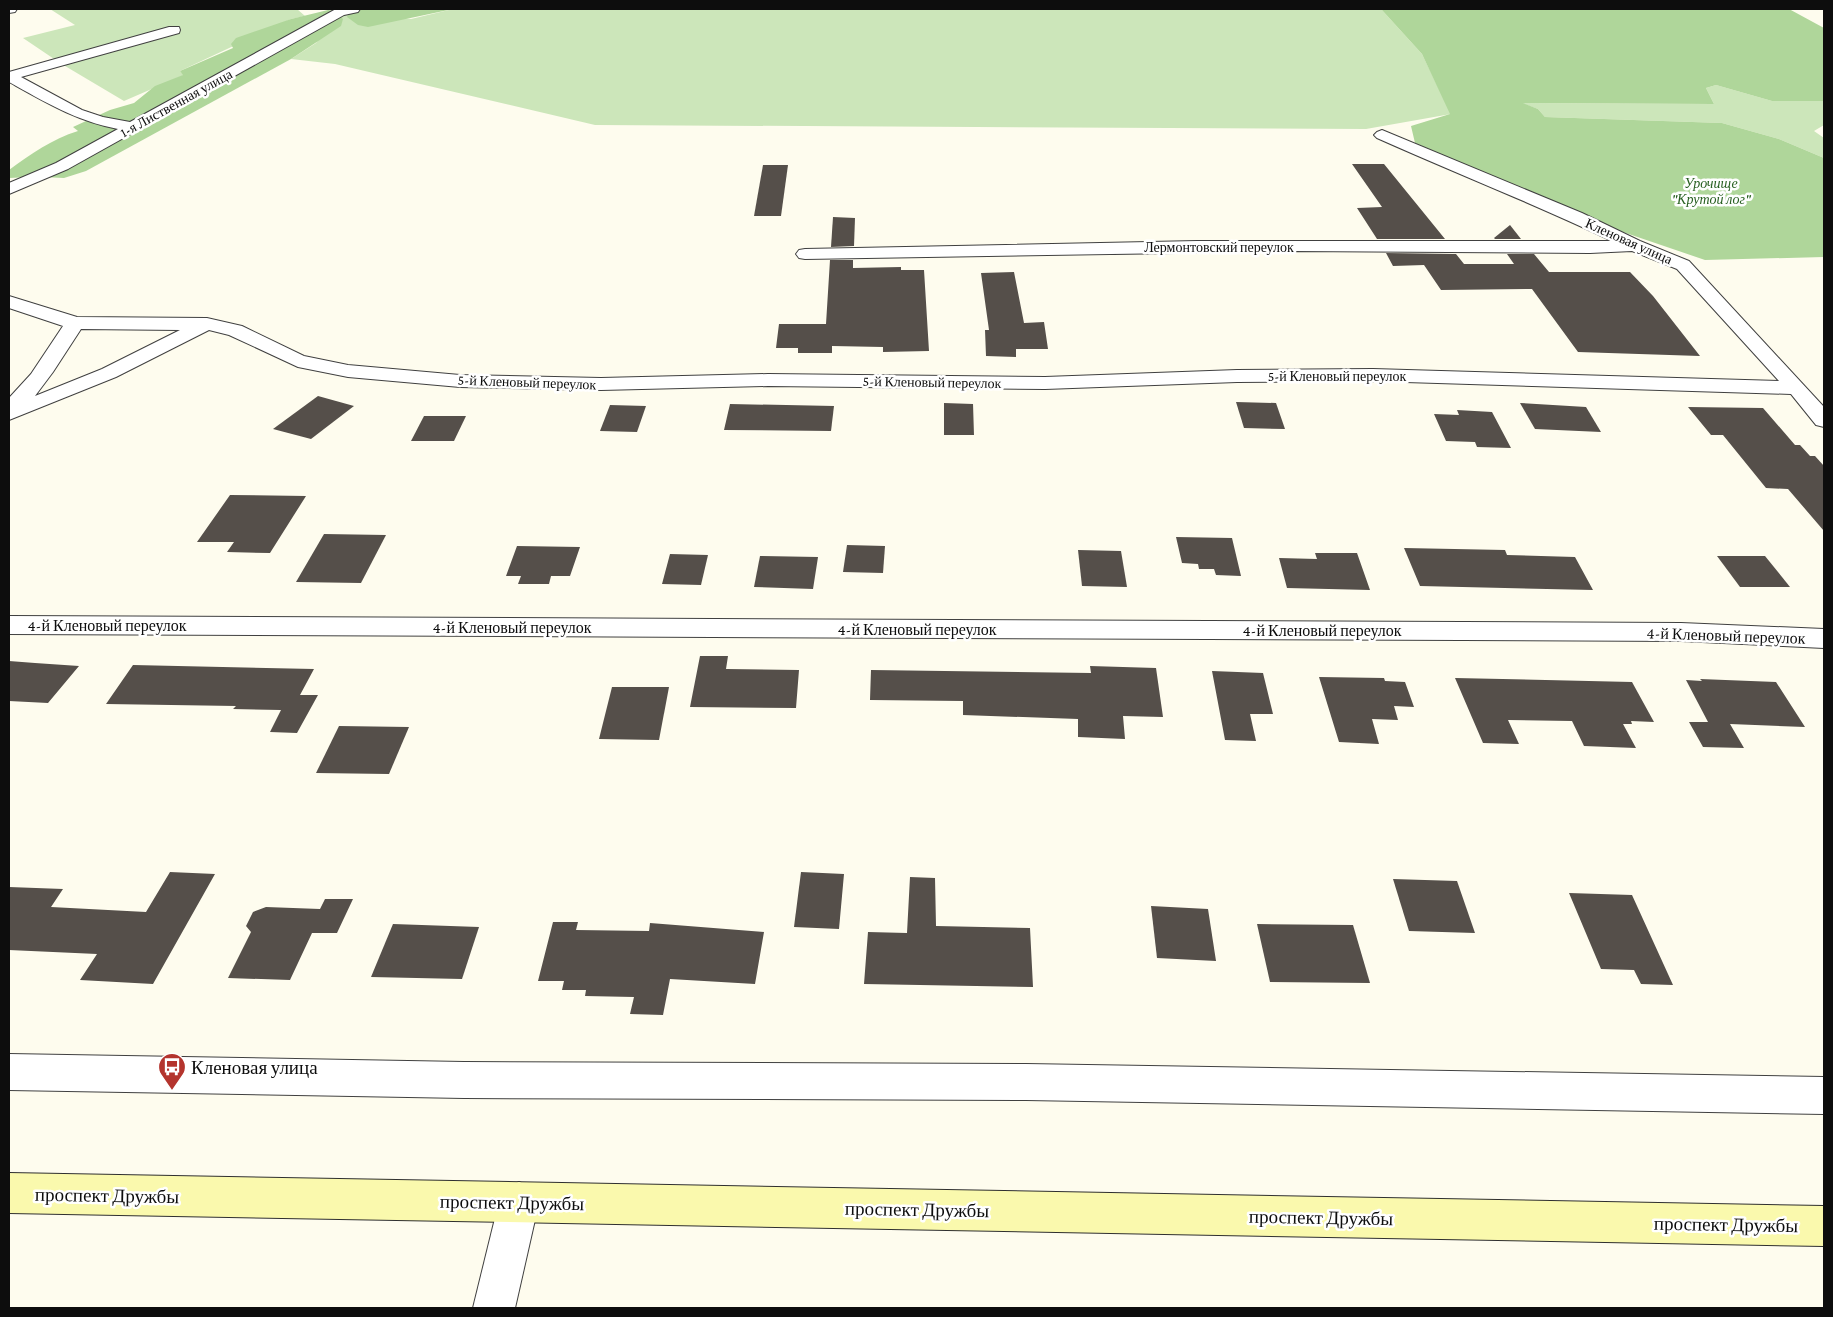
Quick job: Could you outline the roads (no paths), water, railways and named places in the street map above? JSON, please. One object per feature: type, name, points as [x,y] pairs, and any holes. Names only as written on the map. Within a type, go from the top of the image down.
[{"type":"main road","name":"проспект Дружбы","points":[[9,1193],[1824,1226]]},
{"type":"street","name":"1-я Лиственная улица","points":[[9,189],[62,166],[347,10]]},
{"type":"street","points":[[133,127],[100,121],[76,113],[9,76],[174,30]]},
{"type":"street","name":"Кленовая улица","points":[[1382,135],[1456,168],[1576,217],[1634,245],[1683,265],[1797,388],[1824,420]]},
{"type":"street","name":"Лермонтовский переулок","points":[[805,254],[993,249],[1290,247],[1590,248],[1634,245]]},
{"type":"street","name":"5-й Кленовый переулок","points":[[9,302],[75,323],[207,324],[236,330],[298,361],[348,371],[460,381],[601,384],[768,380],[1045,384],[1237,376],[1373,375],[1797,388]]},
{"type":"street","points":[[9,409],[25,395],[44,372],[75,323]]},
{"type":"street","points":[[9,414],[109,372],[207,324]]},
{"type":"street","name":"4-й Кленовый переулок","points":[[9,625],[1671,632],[1824,639]]},
{"type":"street","points":[[9,1072],[464,1080],[1036,1082],[1824,1096]]},
{"type":"street","points":[[494,1308],[520,1202]]},
{"type":"place","name":"Кленовая улица","points":[[172,1091]]},
{"type":"park label","name":"Урочище \"Крутой лог\"","points":[[1711,192]]}]
